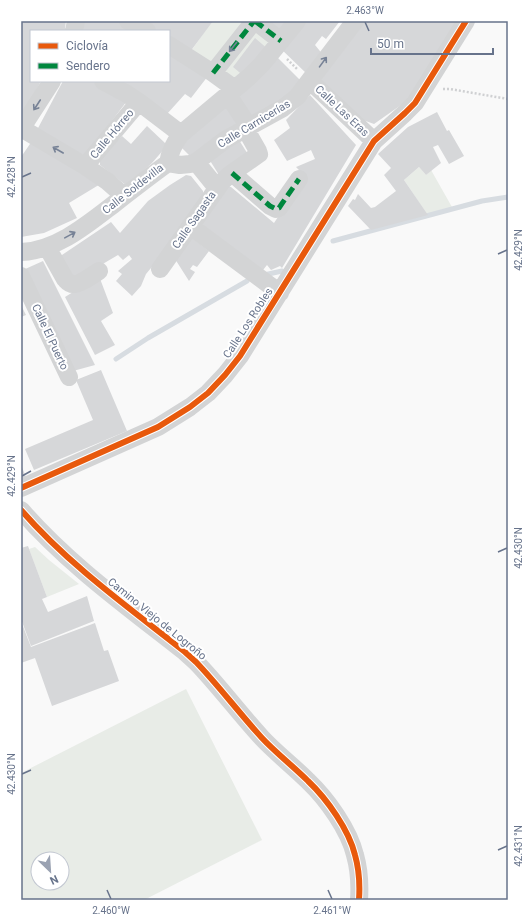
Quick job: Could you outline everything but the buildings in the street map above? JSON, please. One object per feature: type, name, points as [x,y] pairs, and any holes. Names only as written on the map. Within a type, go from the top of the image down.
[{"type":"street","points":[[128,21],[145,30]]},
{"type":"street","points":[[213,73],[254,21],[280,42]]},
{"type":"street","name":"Calle Soldevilla","points":[[21,252],[47,247],[82,228],[168,162],[169,155],[174,144],[181,134],[249,77],[262,64],[297,21]]},
{"type":"street","name":"Calle Carnicerías","points":[[196,162],[225,140],[283,108],[297,97],[355,21]]},
{"type":"street","name":"Calle Los Robles","points":[[21,488],[158,427],[190,407],[208,393],[240,356],[374,141],[415,103],[466,21]]},
{"type":"street","points":[[170,46],[213,73],[231,92],[247,127]]},
{"type":"street","name":"Calle Las Eras","points":[[310,81],[374,141]]},
{"type":"street","points":[[51,82],[21,129],[86,166],[107,181],[124,196]]},
{"type":"street","name":"Calle Hórreo","points":[[105,82],[139,102],[181,134]]},
{"type":"street","name":"Calle Hórreo","points":[[86,166],[139,102]]},
{"type":"street","name":"Calle Sagasta","points":[[160,269],[221,182],[259,154],[247,127]]},
{"type":"street","points":[[168,162],[180,165],[196,162],[217,188]]},
{"type":"street","points":[[232,173],[270,206],[276,209],[279,208],[300,179]]},
{"type":"street","points":[[190,226],[280,293]]},
{"type":"street","points":[[47,247],[65,279],[73,285],[78,284],[99,271]]},
{"type":"street","name":"Calle El Puerto","points":[[21,276],[69,377]]},
{"type":"street","name":"Camino Viejo de Logroño","points":[[21,510],[59,550],[88,576],[196,662],[266,742],[310,782],[324,798],[348,836],[355,855],[359,880],[359,900]]},
{"type":"path","points":[[280,42],[310,81]]},
{"type":"path","points":[[422,90],[450,89],[508,99]]},
{"type":"shaded area","points":[[212,21],[265,21],[284,37],[235,89],[187,57]]},
{"type":"shaded area","points":[[419,167],[426,175],[431,170],[452,207],[427,214],[404,180]]},
{"type":"shaded area","points":[[35,547],[79,584],[47,597],[29,549]]},
{"type":"shaded area","points":[[186,689],[262,840],[144,900],[21,900],[21,773]]},
{"type":"waterway","points":[[333,241],[482,201],[508,197]]},
{"type":"waterway","points":[[264,275],[282,271]]},
{"type":"waterway","points":[[116,359],[148,338],[247,281]]},
{"type":"marked path","points":[[213,73],[254,21]]},
{"type":"marked path","points":[[255,21],[281,41]]},
{"type":"marked path","points":[[232,173],[270,206],[276,209],[279,208],[299,179]]},
{"type":"cycle path","points":[[21,488],[158,427],[190,407],[208,393],[240,356],[374,141],[415,103],[466,21]]},
{"type":"cycle path","points":[[21,510],[39,530],[79,567],[196,662],[262,738],[302,775],[323,797],[343,825],[352,845],[358,871],[359,900]]}]
